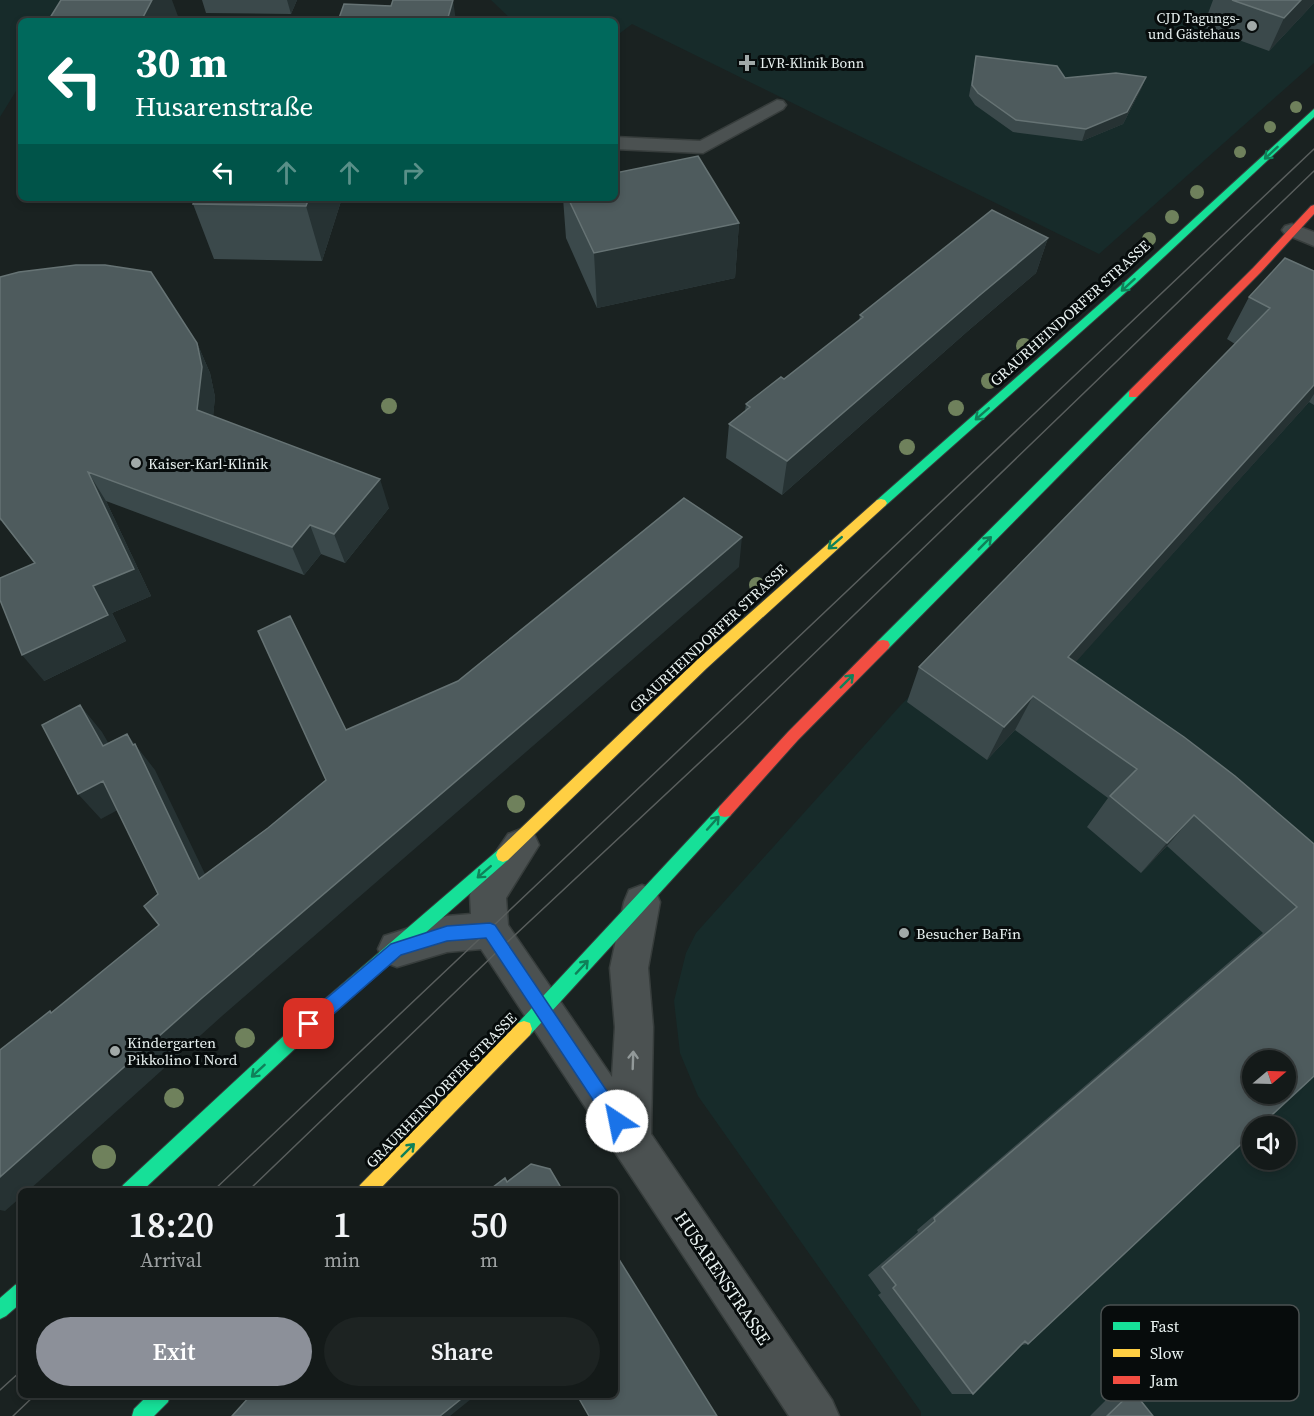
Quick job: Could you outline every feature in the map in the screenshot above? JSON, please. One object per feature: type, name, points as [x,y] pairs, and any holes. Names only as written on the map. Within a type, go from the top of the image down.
[{"type":"main road","name":"GRAURHEINDORFER STRASSE","points":[[132,1188],[309,1024],[528,833],[702,664],[798,575],[1131,282],[1314,112]]},
{"type":"main road","name":"GRAURHEINDORFER STRASSE","points":[[369,1188],[542,1010],[793,736],[1266,274],[1292,230],[1314,208]]},
{"type":"main road","points":[[0,1310],[18,1294]]},
{"type":"main road","points":[[141,1416],[158,1398]]},
{"type":"street","name":"HUSARENSTRASSE","points":[[528,833],[488,895],[490,930],[816,1416]]},
{"type":"street","points":[[630,1140],[634,1027],[629,968],[642,902]]},
{"type":"street","points":[[397,949],[447,934],[490,930]]},
{"type":"lane","points":[[618,143],[703,147],[777,105]]},
{"type":"lane","points":[[1292,230],[1314,240]]},
{"type":"shaded area","points":[[0,0],[72,0],[61,18],[18,18],[18,88],[0,117]]},
{"type":"shaded area","points":[[491,0],[1314,0],[1314,63],[1099,254],[632,24],[618,35],[618,18],[510,18]]},
{"type":"shaded area","points":[[1314,277],[1314,1416],[921,1416],[921,1412],[698,1096],[680,1053],[674,1001],[686,953],[696,933],[900,706],[1297,298]]},
{"type":"building","points":[[61,0],[152,0],[143,18],[50,18]]},
{"type":"building","points":[[393,0],[453,0],[448,18],[339,18],[344,4],[391,6]]},
{"type":"building","points":[[1232,0],[1301,0],[1284,18]]},
{"type":"building","points":[[976,56],[1057,66],[1065,78],[1116,73],[1146,77],[1127,112],[1086,129],[1016,120],[978,93],[972,85]]},
{"type":"building","points":[[698,156],[739,223],[594,253],[569,201],[618,201],[618,172]]},
{"type":"building","points":[[194,201],[308,201],[306,206],[193,204]]},
{"type":"building","points":[[992,210],[1048,238],[787,461],[729,424],[750,407],[746,404],[781,377],[784,379],[863,317],[860,315]]},
{"type":"building","points":[[1285,258],[1314,271],[1314,385],[1068,657],[1184,737],[1235,776],[1314,844],[1314,1076],[1296,1093],[1296,1050],[1242,1050],[1242,1104],[1284,1104],[1271,1116],[1242,1116],[1242,1143],[1028,1344],[1025,1341],[973,1394],[893,1288],[896,1285],[882,1267],[935,1221],[934,1218],[1297,907],[1194,815],[1167,843],[1110,796],[1137,769],[1033,696],[1004,727],[919,667],[1270,308],[1249,297]]},
{"type":"building","points":[[76,265],[105,265],[151,272],[197,343],[202,367],[197,410],[380,479],[334,534],[310,525],[292,547],[88,472],[134,569],[93,586],[108,615],[22,655],[0,600],[0,578],[35,563],[0,518],[0,277],[19,272]]},
{"type":"building","points":[[684,498],[742,537],[202,998],[0,1177],[0,1050],[50,1011],[51,1013],[159,925],[144,906],[158,894],[103,781],[78,794],[42,725],[80,705],[103,746],[127,734],[133,745],[135,744],[199,879],[268,828],[326,780],[258,631],[290,616],[346,730],[458,681]]},
{"type":"building","points":[[531,1164],[550,1169],[561,1188],[492,1188],[505,1178],[507,1182]]},
{"type":"building","points":[[618,1258],[717,1416],[589,1416],[579,1398],[618,1398]]},
{"type":"building","points":[[248,1398],[462,1398],[440,1416],[232,1416]]},
{"type":"building","points":[[1123,1401],[1141,1401],[1153,1416],[1107,1416]]},
{"type":"tram line","points":[[216,1188],[1314,149]]},
{"type":"tram line","points":[[251,1188],[501,948],[742,723],[1314,171]]},
{"type":"tram line","points":[[0,1390],[18,1374]]},
{"type":"tram line","points":[[13,1416],[32,1398]]},
{"type":"traffic: fast","points":[[881,503],[1131,282],[1314,112]]},
{"type":"traffic: fast","points":[[883,645],[1133,394]]},
{"type":"traffic: fast","points":[[524,1029],[725,811]]},
{"type":"traffic: fast","points":[[132,1188],[309,1024],[503,855]]},
{"type":"traffic: fast","points":[[0,1310],[18,1294]]},
{"type":"traffic: fast","points":[[141,1416],[158,1398]]},
{"type":"traffic: slow","points":[[503,855],[702,664],[881,503]]},
{"type":"traffic: slow","points":[[369,1188],[524,1029]]},
{"type":"traffic: jam","points":[[1133,394],[1257,270],[1314,208]]},
{"type":"traffic: jam","points":[[725,811],[793,736],[883,645]]},
{"type":"place","name":"CJD Tagungs- und Gästehaus","points":[[1252,26]]},
{"type":"place","name":"LVR-Klinik Bonn","points":[[747,63]]},
{"type":"place","name":"Kaiser-Karl-Klinik","points":[[136,463]]},
{"type":"place","name":"Besucher BaFin","points":[[904,933]]},
{"type":"place","name":"Kindergarten Pikkolino I Nord","points":[[115,1051]]},
{"type":"route","points":[[309,1024],[397,949],[447,934],[490,930],[617,1121]]}]
